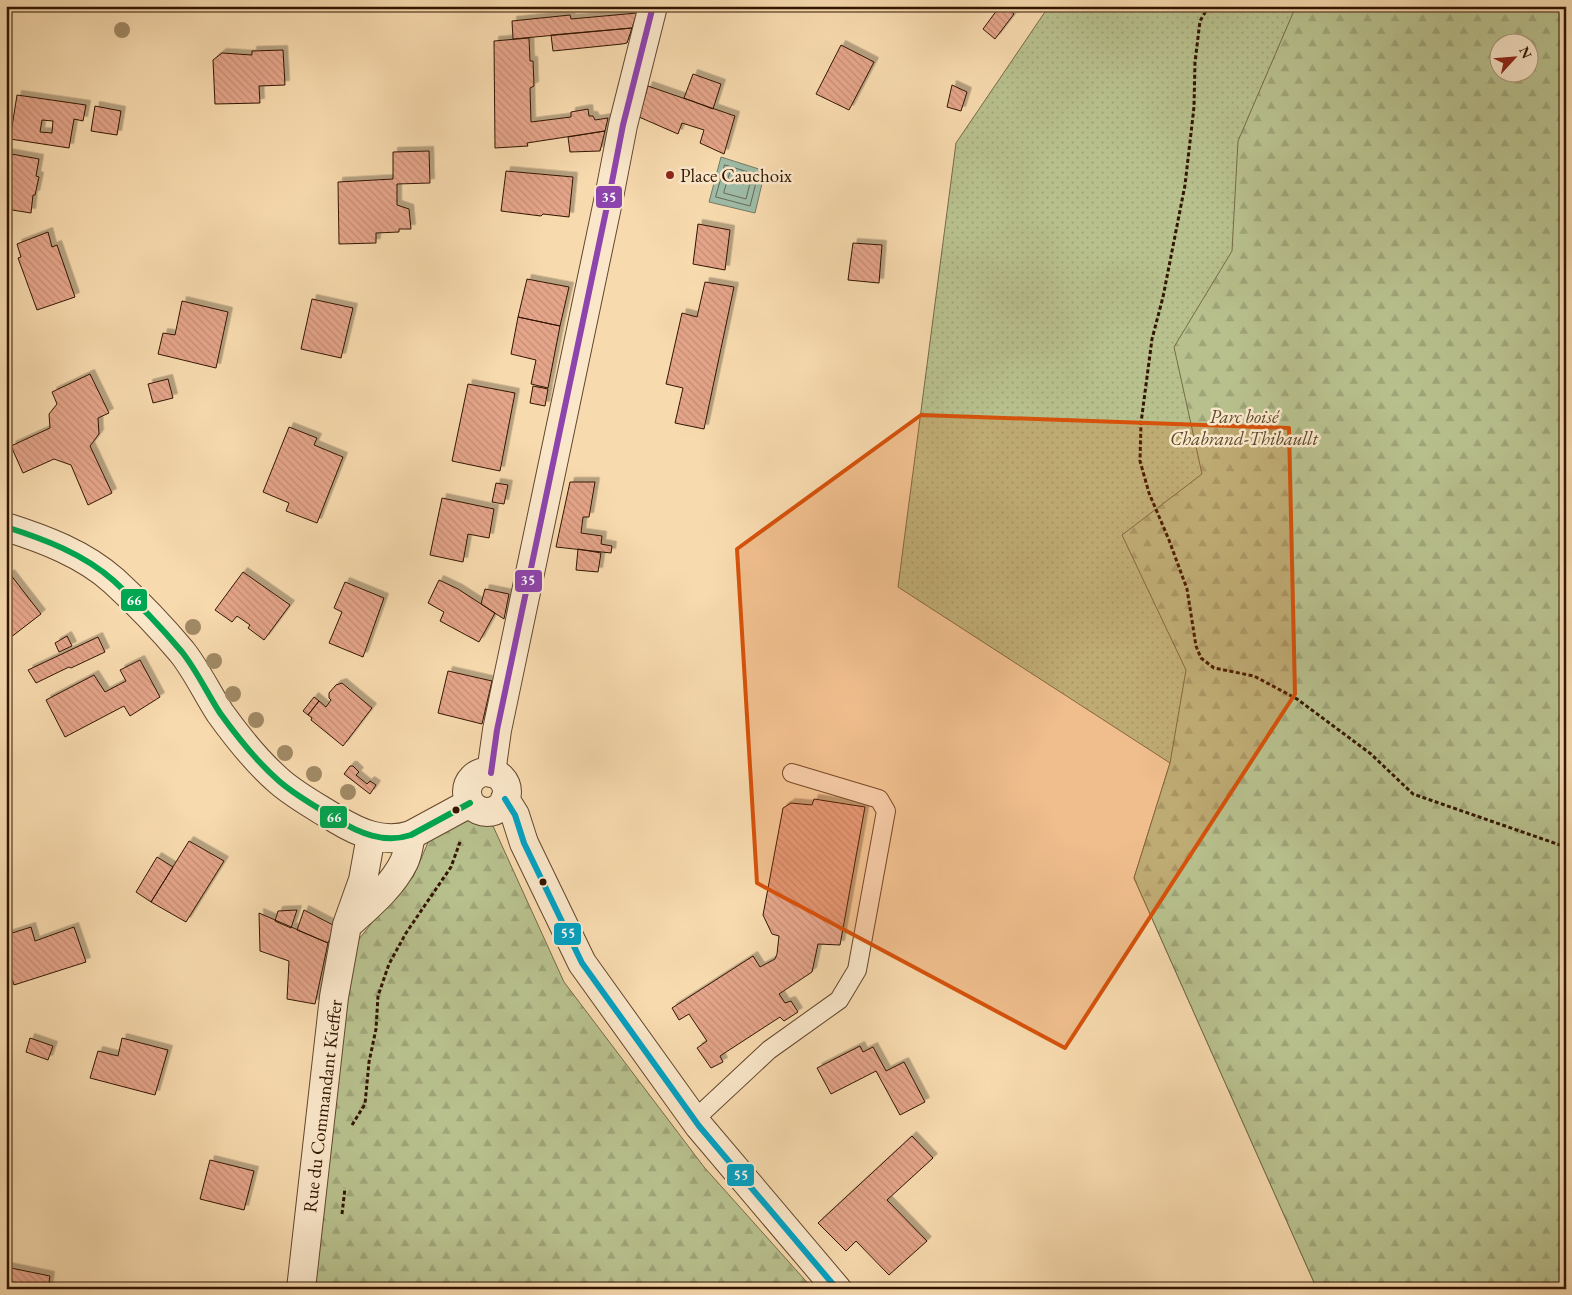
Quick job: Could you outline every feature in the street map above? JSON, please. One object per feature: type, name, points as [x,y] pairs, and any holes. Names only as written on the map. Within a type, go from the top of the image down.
[{"type":"street","points":[[6,528],[46,540],[82,559],[112,579],[143,609],[183,653],[219,712],[248,750],[280,782],[307,802],[349,828],[386,839],[401,838],[490,804],[507,789],[500,778],[491,773],[497,730],[616,192],[623,125],[653,6]]},
{"type":"street","points":[[490,804],[511,832],[524,843],[582,963],[694,1120],[838,1289]]},
{"type":"street","points":[[347,925],[370,904],[395,876],[404,861],[410,835]]},
{"type":"street","name":"Rue du Commandant Kieffer","points":[[301,1289],[334,997],[347,925],[363,880],[371,836]]},
{"type":"lane","points":[[694,1120],[769,1050],[838,1000],[857,970],[886,811],[879,799],[792,773]]},
{"type":"path","points":[[1209,6],[1200,21],[1195,62],[1194,107],[1185,186],[1165,288],[1152,339],[1141,423],[1140,461],[1149,493],[1187,589],[1196,646],[1201,658],[1214,668],[1254,676],[1297,699],[1371,754],[1413,794],[1560,845],[1566,844]]},
{"type":"path","points":[[351,1131],[353,1122],[365,1104],[369,1062],[376,1029],[378,996],[389,964],[406,933],[451,867],[459,847],[490,804]]},
{"type":"path","points":[[342,1215],[345,1198],[345,1180]]},
{"type":"highlighted area","points":[[921,415],[1289,428],[1295,694],[1065,1048],[757,883],[737,549]]},
{"type":"green space","name":"Parc boisé Chabrand-Thibaullt","points":[[1049,6],[1566,6],[1566,1289],[1317,1289],[1134,878],[1170,763],[898,587],[956,143]]},
{"type":"green space","name":"Parc boisé Chabrand-Thibaullt","points":[[1296,6],[1566,6],[1566,1289],[1317,1289],[1134,878],[1170,763],[1186,670],[1122,535],[1202,474],[1174,347],[1232,251],[1238,141]]},
{"type":"green space","points":[[469,817],[482,819],[493,826],[564,982],[704,1167],[813,1289],[311,1289],[353,947],[381,911],[413,877],[430,838]]},
{"type":"water","points":[[721,157],[765,171],[755,213],[709,202]]},
{"type":"building","points":[[1000,6],[1004,6],[1014,14],[995,39],[983,29]]},
{"type":"building","points":[[637,13],[632,28],[513,39],[512,21],[570,15],[571,19]]},
{"type":"building","points":[[632,28],[627,43],[553,51],[551,35]]},
{"type":"building","points":[[529,38],[530,61],[533,61],[534,86],[530,88],[531,122],[571,117],[571,112],[588,109],[589,116],[593,116],[595,120],[608,118],[605,131],[527,143],[528,146],[495,148],[494,41]]},
{"type":"building","points":[[841,45],[874,62],[849,110],[816,94]]},
{"type":"building","points":[[283,50],[285,85],[259,86],[260,103],[215,104],[213,60],[222,53],[252,55],[252,51]]},
{"type":"building","points":[[693,74],[721,84],[713,109],[684,98]]},
{"type":"building","points":[[952,85],[967,92],[961,111],[947,107]]},
{"type":"building","points":[[648,86],[735,116],[724,154],[700,143],[704,130],[682,123],[678,134],[639,117]]},
{"type":"building","points":[[17,95],[86,105],[83,121],[74,119],[69,148],[10,139]],"holes":[[[42,120],[53,121],[52,133],[40,132]]]},
{"type":"building","points":[[95,106],[121,111],[117,135],[91,131]]},
{"type":"building","points":[[605,131],[600,151],[570,152],[568,137]]},
{"type":"building","points":[[429,151],[430,183],[397,184],[397,205],[409,209],[411,229],[399,229],[399,232],[376,233],[376,243],[339,244],[338,182],[393,179],[393,152]]},
{"type":"building","points":[[6,153],[39,159],[36,176],[39,177],[35,195],[33,195],[31,213],[6,209]]},
{"type":"building","points":[[506,171],[573,177],[569,217],[501,211]]},
{"type":"building","points":[[698,224],[730,230],[725,270],[693,264]]},
{"type":"building","points":[[48,232],[52,247],[57,245],[75,297],[37,310],[18,258],[21,257],[17,244]]},
{"type":"building","points":[[853,243],[882,245],[879,283],[848,280]]},
{"type":"building","points":[[527,279],[569,287],[560,326],[518,317]]},
{"type":"building","points":[[705,282],[734,287],[704,429],[675,423],[683,388],[666,384],[682,313],[697,317]]},
{"type":"building","points":[[312,299],[353,308],[341,358],[301,349]]},
{"type":"building","points":[[182,301],[228,312],[216,368],[158,354],[163,333],[175,335]]},
{"type":"building","points":[[518,317],[560,326],[548,388],[531,384],[536,360],[511,354]]},
{"type":"building","points":[[90,374],[109,413],[98,418],[99,434],[90,446],[112,493],[88,505],[71,465],[54,459],[23,473],[11,446],[50,428],[49,414],[57,404],[52,392]]},
{"type":"building","points":[[168,379],[173,398],[153,403],[148,384]]},
{"type":"building","points":[[468,384],[515,393],[500,471],[452,461]]},
{"type":"building","points":[[533,386],[548,389],[545,406],[530,403]]},
{"type":"building","points":[[289,427],[317,438],[314,445],[343,457],[317,523],[286,511],[289,503],[263,492]]},
{"type":"building","points":[[570,482],[595,482],[589,517],[583,517],[581,533],[602,536],[601,544],[612,546],[611,553],[556,547]]},
{"type":"building","points":[[496,483],[508,485],[504,504],[492,502]]},
{"type":"building","points":[[442,498],[494,509],[489,538],[468,534],[463,562],[430,555]]},
{"type":"building","points":[[578,549],[601,553],[598,572],[576,570]]},
{"type":"building","points":[[243,572],[290,605],[264,640],[248,628],[250,625],[237,616],[232,622],[215,610]]},
{"type":"building","points":[[10,574],[41,614],[6,641],[6,577]]},
{"type":"building","points":[[439,580],[458,589],[495,613],[479,642],[440,621],[444,612],[428,603]]},
{"type":"building","points":[[345,582],[384,598],[363,657],[329,643],[342,612],[334,608]]},
{"type":"building","points":[[485,589],[509,594],[504,619],[481,604]]},
{"type":"building","points":[[67,636],[72,646],[59,652],[55,643]]},
{"type":"building","points":[[98,637],[105,652],[36,683],[28,670]]},
{"type":"building","points":[[140,660],[160,697],[130,716],[124,706],[65,737],[46,700],[94,675],[105,692],[126,681],[120,670]]},
{"type":"building","points":[[448,671],[492,681],[482,724],[438,713]]},
{"type":"building","points":[[342,683],[372,708],[343,746],[311,720],[312,718],[308,715],[319,701],[326,707],[331,700],[329,693],[336,685]]},
{"type":"building","points":[[314,697],[319,701],[308,715],[303,711]]},
{"type":"building","points":[[350,766],[353,766],[359,772],[356,775],[367,784],[370,781],[376,785],[370,794],[344,774]]},
{"type":"building","points":[[814,799],[865,807],[840,945],[818,944],[812,972],[779,994],[785,1003],[791,1001],[798,1012],[784,1021],[780,1017],[720,1056],[723,1062],[711,1068],[697,1048],[707,1041],[689,1014],[679,1020],[672,1008],[753,956],[760,967],[775,959],[779,936],[772,934],[763,915],[783,808],[791,803],[812,805]]},
{"type":"building","points":[[189,841],[224,861],[186,922],[151,902]]},
{"type":"building","points":[[157,857],[173,867],[151,902],[136,892]]},
{"type":"building","points":[[297,910],[291,928],[275,921],[278,911]]},
{"type":"building","points":[[304,910],[335,926],[328,943],[297,930]]},
{"type":"building","points":[[259,913],[328,943],[315,1004],[287,999],[289,961],[260,951]]},
{"type":"building","points":[[31,927],[35,941],[74,927],[86,962],[14,985],[6,963],[6,935]]},
{"type":"building","points":[[30,1038],[53,1046],[48,1060],[26,1052]]},
{"type":"building","points":[[122,1038],[168,1050],[155,1095],[90,1078],[98,1051],[118,1056]]},
{"type":"building","points":[[860,1046],[863,1052],[873,1047],[886,1071],[904,1062],[925,1102],[900,1115],[876,1071],[831,1094],[817,1068]]},
{"type":"building","points":[[912,1136],[933,1158],[887,1200],[927,1241],[889,1275],[856,1241],[846,1251],[818,1223]]},
{"type":"building","points":[[210,1160],[254,1171],[244,1210],[200,1199]]},
{"type":"building","points":[[6,1267],[50,1276],[48,1289],[6,1289]]},
{"type":"transit line","name":"35","points":[[491,773],[497,730],[623,125],[653,6]]},
{"type":"transit line","name":"66","points":[[6,527],[63,548],[90,563],[114,581],[149,615],[182,652],[220,713],[255,757],[299,796],[336,819],[372,836],[381,838],[401,837],[411,835],[470,803]]},
{"type":"transit line","name":"55","points":[[505,799],[515,815],[524,843],[582,963],[699,1126],[837,1289]]},
{"type":"place","name":"Place Cauchoix","points":[[670,175]]}]
